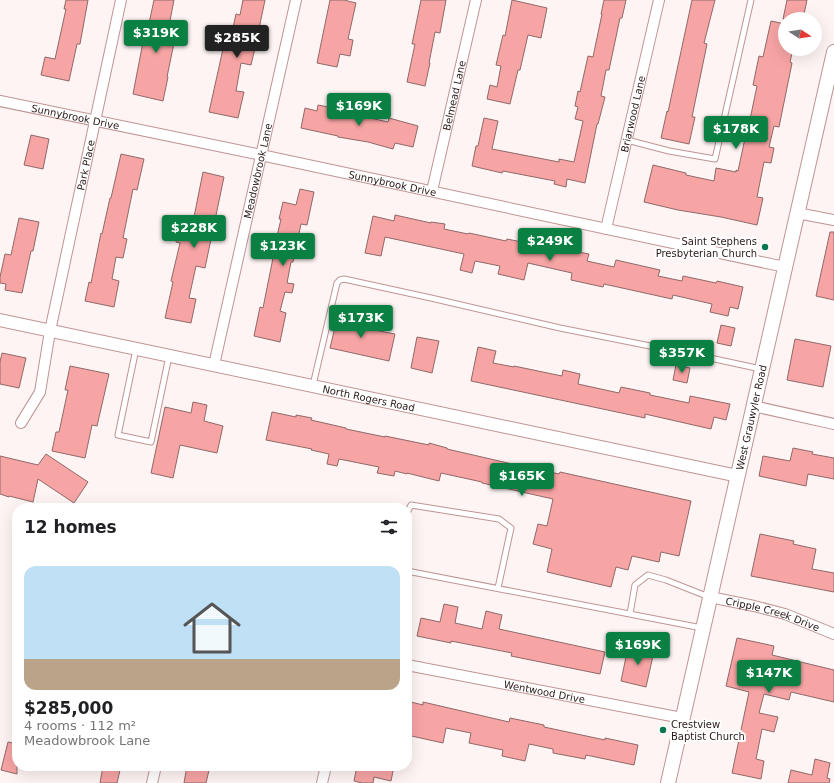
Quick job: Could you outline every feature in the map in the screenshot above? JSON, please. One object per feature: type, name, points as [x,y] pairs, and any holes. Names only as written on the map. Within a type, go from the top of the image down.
[{"type":"main road","name":"West Grauwyler Road","points":[[668,783],[834,52]]},
{"type":"street","name":"Park Place","points":[[21,423],[40,392],[50,331],[121,0]]},
{"type":"street","name":"Meadowbrook Lane","points":[[214,365],[296,0]]},
{"type":"street","name":"Belmead Lane","points":[[432,191],[476,0]]},
{"type":"street","name":"Briarwood Lane","points":[[606,229],[659,0]]},
{"type":"street","name":"Sunnybrook Drive","points":[[0,101],[432,191],[785,267]]},
{"type":"street","points":[[797,213],[834,220]]},
{"type":"street","name":"North Rogers Road","points":[[0,320],[738,476]]},
{"type":"street","points":[[753,406],[834,424]]},
{"type":"street","name":"Cripple Creek Drive","points":[[710,597],[785,614],[834,634]]},
{"type":"street","name":"Wentwood Drive","points":[[412,666],[682,718]]},
{"type":"street","points":[[152,783],[155,771]]},
{"type":"street","points":[[322,783],[325,771]]},
{"type":"lane","points":[[627,140],[669,151],[715,159],[751,0]]},
{"type":"lane","points":[[313,386],[337,283],[344,279],[560,328],[762,370]]},
{"type":"lane","points":[[136,349],[118,435],[151,442],[169,356]]},
{"type":"lane","points":[[412,505],[499,519],[511,528],[498,588]]},
{"type":"lane","points":[[412,572],[703,628]]},
{"type":"lane","points":[[630,614],[636,584],[648,575],[666,580],[710,597]]},
{"type":"building","points":[[66,0],[88,0],[80,44],[77,44],[69,81],[41,75],[45,57],[55,59],[66,9],[64,9]]},
{"type":"building","points":[[154,0],[174,0],[167,36],[175,38],[163,101],[133,94],[143,42],[145,42]]},
{"type":"building","points":[[243,0],[265,0],[251,65],[241,63],[236,91],[244,92],[238,118],[209,112],[223,49],[228,51],[236,14],[240,15]]},
{"type":"building","points":[[330,0],[344,0],[356,3],[348,39],[353,40],[350,56],[340,54],[337,67],[317,63]]},
{"type":"building","points":[[421,0],[446,0],[440,33],[435,32],[425,86],[407,82],[415,44],[412,44]]},
{"type":"building","points":[[512,0],[547,8],[541,38],[528,35],[510,104],[487,99],[490,85],[497,87],[501,66],[496,65],[503,35],[505,36]]},
{"type":"building","points":[[604,0],[626,0],[622,18],[620,18],[609,70],[606,70],[601,96],[605,97],[597,124],[585,183],[567,179],[566,187],[554,184],[555,181],[503,171],[502,173],[472,166],[484,118],[498,121],[492,149],[559,162],[559,159],[574,162],[583,121],[575,119],[578,107],[575,106],[578,91],[580,92],[588,56],[593,57]]},
{"type":"building","points":[[692,0],[715,0],[704,43],[707,44],[692,117],[695,117],[689,144],[661,138]]},
{"type":"building","points":[[787,0],[807,0],[804,12],[784,12]]},
{"type":"building","points":[[771,21],[778,22],[778,56],[791,56],[790,62],[792,63],[779,127],[774,126],[769,147],[774,148],[771,163],[764,162],[757,197],[763,198],[757,225],[644,202],[653,165],[686,173],[686,175],[714,181],[716,168],[736,172],[736,170],[738,171],[757,86],[753,85],[759,56],[763,57]]},
{"type":"building","points":[[318,105],[388,122],[389,118],[418,126],[413,147],[395,143],[393,149],[368,142],[338,137],[301,128],[305,108],[317,111]]},
{"type":"building","points":[[31,135],[49,139],[43,169],[24,165]]},
{"type":"building","points":[[121,154],[144,159],[137,190],[133,189],[123,238],[127,239],[123,258],[116,257],[112,279],[119,281],[114,307],[85,301],[89,282],[91,283],[101,233],[102,234]]},
{"type":"building","points":[[203,172],[224,177],[205,268],[196,266],[189,298],[196,299],[191,323],[165,318],[173,282],[171,281],[180,243],[176,242],[178,229],[191,232]]},
{"type":"building","points":[[300,189],[314,192],[307,225],[301,224],[293,262],[291,262],[287,283],[294,284],[292,293],[285,292],[280,311],[286,313],[280,342],[254,336],[260,307],[263,308],[283,202],[296,205]]},
{"type":"building","points":[[395,215],[431,223],[445,224],[444,229],[468,234],[506,241],[507,239],[589,254],[587,261],[614,267],[616,260],[660,270],[658,276],[682,281],[683,276],[716,283],[717,281],[743,287],[738,309],[730,307],[728,316],[710,312],[712,304],[673,295],[672,299],[604,284],[603,287],[571,280],[572,273],[528,263],[524,280],[498,274],[500,266],[475,261],[472,273],[460,270],[464,254],[385,237],[381,256],[365,253],[373,216],[394,221]]},
{"type":"building","points":[[19,218],[39,222],[22,293],[5,290],[6,284],[0,283],[5,254],[11,255]]},
{"type":"building","points":[[830,232],[834,232],[834,300],[816,296]]},
{"type":"building","points":[[338,315],[365,321],[364,328],[395,334],[389,361],[330,348]]},
{"type":"building","points":[[721,325],[735,328],[731,346],[717,343]]},
{"type":"building","points":[[417,337],[439,341],[432,373],[411,368]]},
{"type":"building","points":[[795,339],[831,346],[823,387],[787,380]]},
{"type":"building","points":[[478,347],[496,351],[493,363],[562,376],[563,370],[580,374],[578,384],[619,393],[621,387],[689,403],[690,396],[730,404],[726,420],[714,417],[711,429],[645,414],[645,418],[471,381]]},
{"type":"building","points":[[2,353],[26,358],[19,388],[0,384],[0,362]]},
{"type":"building","points":[[676,365],[690,368],[687,383],[673,380]]},
{"type":"building","points":[[70,366],[109,374],[97,426],[92,425],[85,458],[52,451],[56,432],[59,432],[68,390],[65,390]]},
{"type":"building","points":[[193,402],[207,405],[204,421],[223,426],[217,453],[180,445],[173,478],[151,473],[165,407],[191,413]]},
{"type":"building","points":[[272,412],[296,417],[296,415],[312,418],[311,420],[346,429],[429,445],[429,443],[447,449],[521,466],[559,474],[560,472],[691,501],[679,556],[661,552],[659,562],[632,556],[628,570],[616,567],[611,587],[547,572],[552,549],[533,544],[538,524],[547,526],[553,499],[441,473],[439,481],[395,471],[394,476],[377,473],[379,467],[339,459],[337,466],[327,464],[329,454],[266,440]]},
{"type":"building","points":[[793,448],[813,452],[812,454],[834,458],[834,479],[808,474],[806,486],[759,476],[763,456],[790,461]]},
{"type":"building","points":[[46,454],[88,482],[74,503],[38,479],[33,502],[0,494],[0,456],[38,465]]},
{"type":"building","points":[[760,534],[794,541],[793,544],[816,549],[812,569],[834,573],[834,592],[751,576]]},
{"type":"building","points":[[444,604],[458,607],[455,623],[482,629],[486,611],[502,615],[499,629],[605,652],[600,674],[511,656],[512,653],[417,636],[421,618],[440,622]]},
{"type":"building","points":[[737,638],[774,646],[772,655],[834,670],[834,702],[791,692],[789,700],[764,694],[759,713],[778,717],[774,732],[762,729],[756,759],[764,761],[761,779],[732,773],[749,692],[726,686]]},
{"type":"building","points":[[639,644],[655,647],[646,687],[621,681],[627,652],[637,654]]},
{"type":"building","points":[[412,702],[423,705],[423,702],[509,722],[510,718],[605,740],[605,738],[638,745],[634,765],[586,755],[585,759],[553,753],[553,749],[529,744],[525,761],[502,756],[503,750],[469,743],[471,733],[446,728],[443,743],[412,736]]},
{"type":"building","points":[[8,742],[12,743],[12,771],[17,771],[17,774],[1,770]]},
{"type":"building","points":[[815,759],[830,763],[827,778],[830,779],[829,783],[788,783],[791,770],[812,775]]},
{"type":"building","points":[[102,771],[120,771],[117,783],[100,783]]},
{"type":"building","points":[[186,771],[209,771],[206,783],[184,783]]},
{"type":"building","points":[[356,771],[393,771],[391,781],[374,777],[373,783],[354,781]]},
{"type":"place","name":"Saint Stephens Presbyterian Church","points":[[765,247]]},
{"type":"place","name":"Crestview Baptist Church","points":[[663,730]]}]
